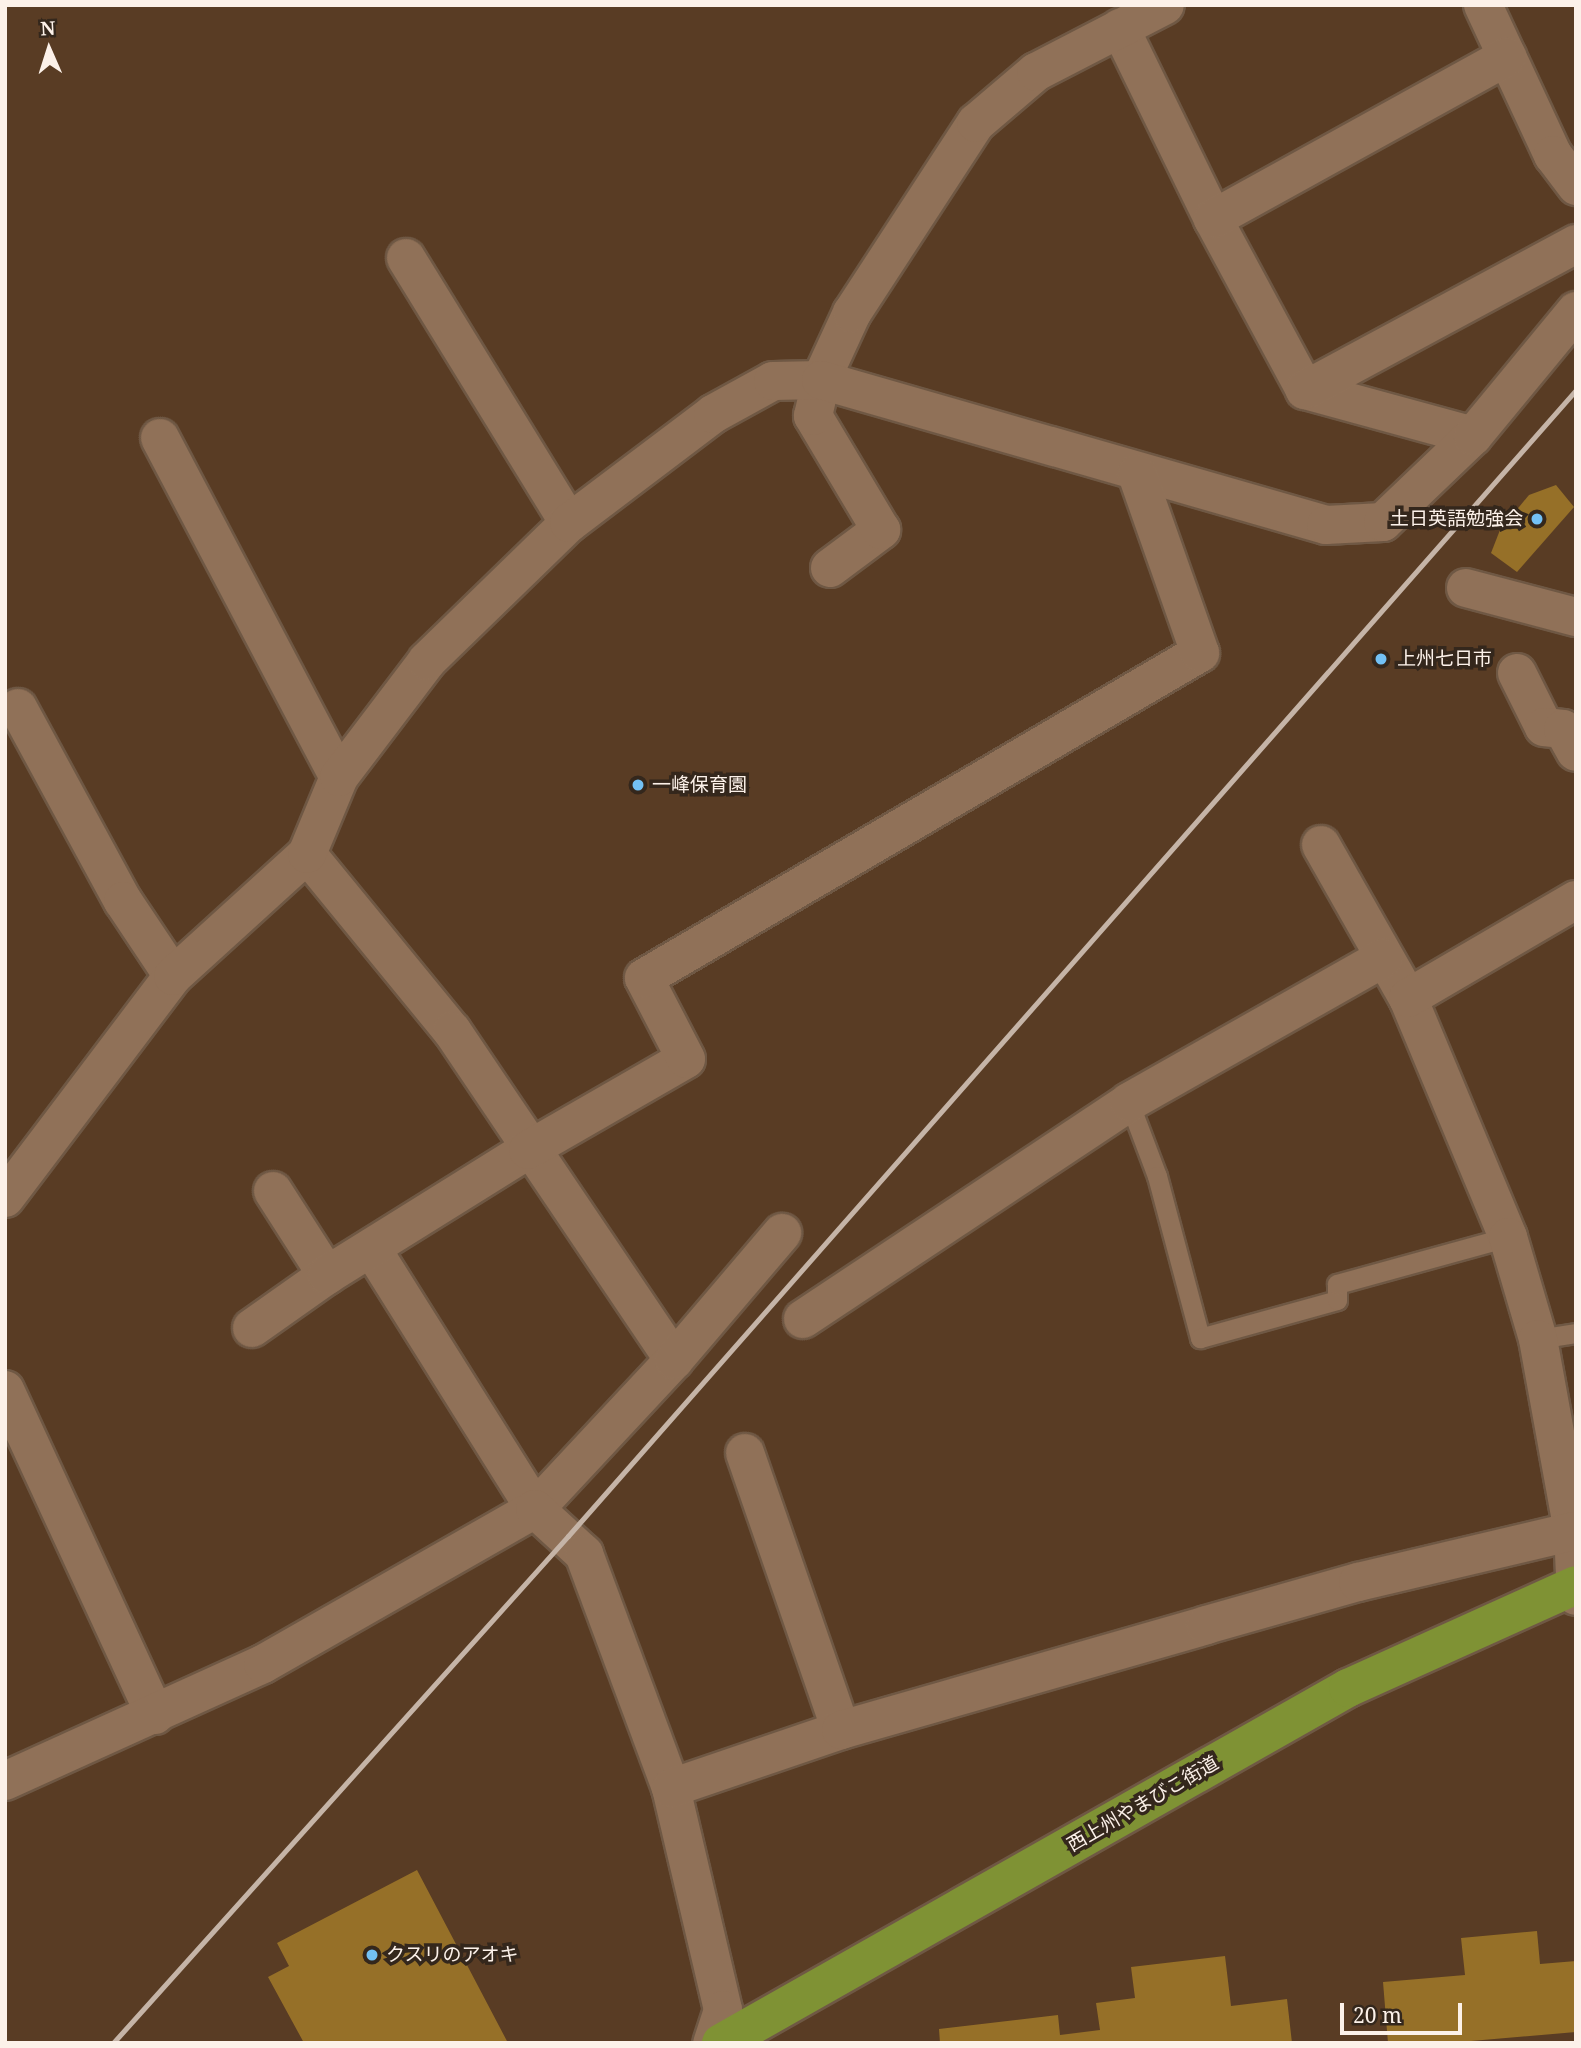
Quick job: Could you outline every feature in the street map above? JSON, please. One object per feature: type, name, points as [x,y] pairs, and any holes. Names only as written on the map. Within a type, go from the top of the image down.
[{"type":"highway","name":"西上州やまびこ街道","points":[[721,2043],[1348,1688],[1575,1589]]},
{"type":"street","points":[[830,568],[881,530],[813,416],[821,380],[852,313],[976,123],[1035,72],[1165,5]]},
{"type":"street","points":[[1483,5],[1553,155],[1576,186]]},
{"type":"street","points":[[1120,29],[1213,219],[1305,390],[1473,436]]},
{"type":"street","points":[[1213,219],[1507,57]]},
{"type":"street","points":[[1305,390],[1576,244]]},
{"type":"street","points":[[406,258],[569,523]]},
{"type":"street","points":[[5,1198],[173,976],[307,854],[339,778],[427,661],[569,523],[713,414],[773,381],[821,380],[1137,474],[1326,525],[1383,522],[1473,436],[1576,312]]},
{"type":"street","points":[[160,438],[339,778]]},
{"type":"street","points":[[252,1328],[327,1275],[528,1150],[686,1059],[644,978],[1200,653],[1137,474]]},
{"type":"street","points":[[1466,588],[1576,617]]},
{"type":"street","points":[[1517,673],[1544,727],[1563,729],[1576,752]]},
{"type":"street","points":[[18,708],[123,901],[173,976]]},
{"type":"street","points":[[1321,845],[1408,998],[1508,1237],[1538,1339],[1573,1531],[1575,1589]]},
{"type":"street","points":[[307,854],[452,1031],[528,1150],[674,1360]]},
{"type":"street","points":[[1408,998],[1576,900]]},
{"type":"street","points":[[803,1319],[1129,1102],[1384,958]]},
{"type":"street","points":[[273,1191],[327,1275]]},
{"type":"street","points":[[5,1781],[263,1664],[535,1509],[674,1360],[782,1233]]},
{"type":"street","points":[[372,1249],[535,1509],[584,1554],[671,1788],[723,2010],[712,2043]]},
{"type":"street","points":[[5,1390],[18,1451],[155,1715]]},
{"type":"street","points":[[745,1453],[841,1730]]},
{"type":"street","points":[[671,1788],[841,1730],[1358,1582],[1573,1531]]},
{"type":"lane","points":[[1129,1102],[1138,1116],[1157,1176],[1200,1338],[1338,1300],[1337,1284],[1508,1237]]},
{"type":"lane","points":[[1538,1339],[1576,1333]]},
{"type":"building","name":"土日英語勉強会","points":[[1556,485],[1574,507],[1517,572],[1491,553],[1500,530],[1529,495]]},
{"type":"building","name":"クスリのアオキ","points":[[417,1870],[508,2043],[304,2043],[268,1977],[289,1966],[277,1943]]},
{"type":"building","points":[[1537,1931],[1540,1964],[1576,1961],[1576,2032],[1448,2043],[1388,2043],[1383,1982],[1465,1975],[1461,1938]]},
{"type":"building","points":[[1225,1956],[1231,2006],[1287,1999],[1292,2043],[940,2043],[939,2029],[1058,2015],[1060,2035],[1100,2030],[1096,2003],[1135,1998],[1131,1967]]},
{"type":"railway","points":[[113,2043],[568,1536],[1576,390]]},
{"type":"place","name":"土日英語勉強会","points":[[1537,519]]},
{"type":"place","name":"上州七日市","points":[[1381,659]]},
{"type":"place","name":"一峰保育園","points":[[638,785]]},
{"type":"place","name":"クスリのアオキ","points":[[372,1955]]}]
